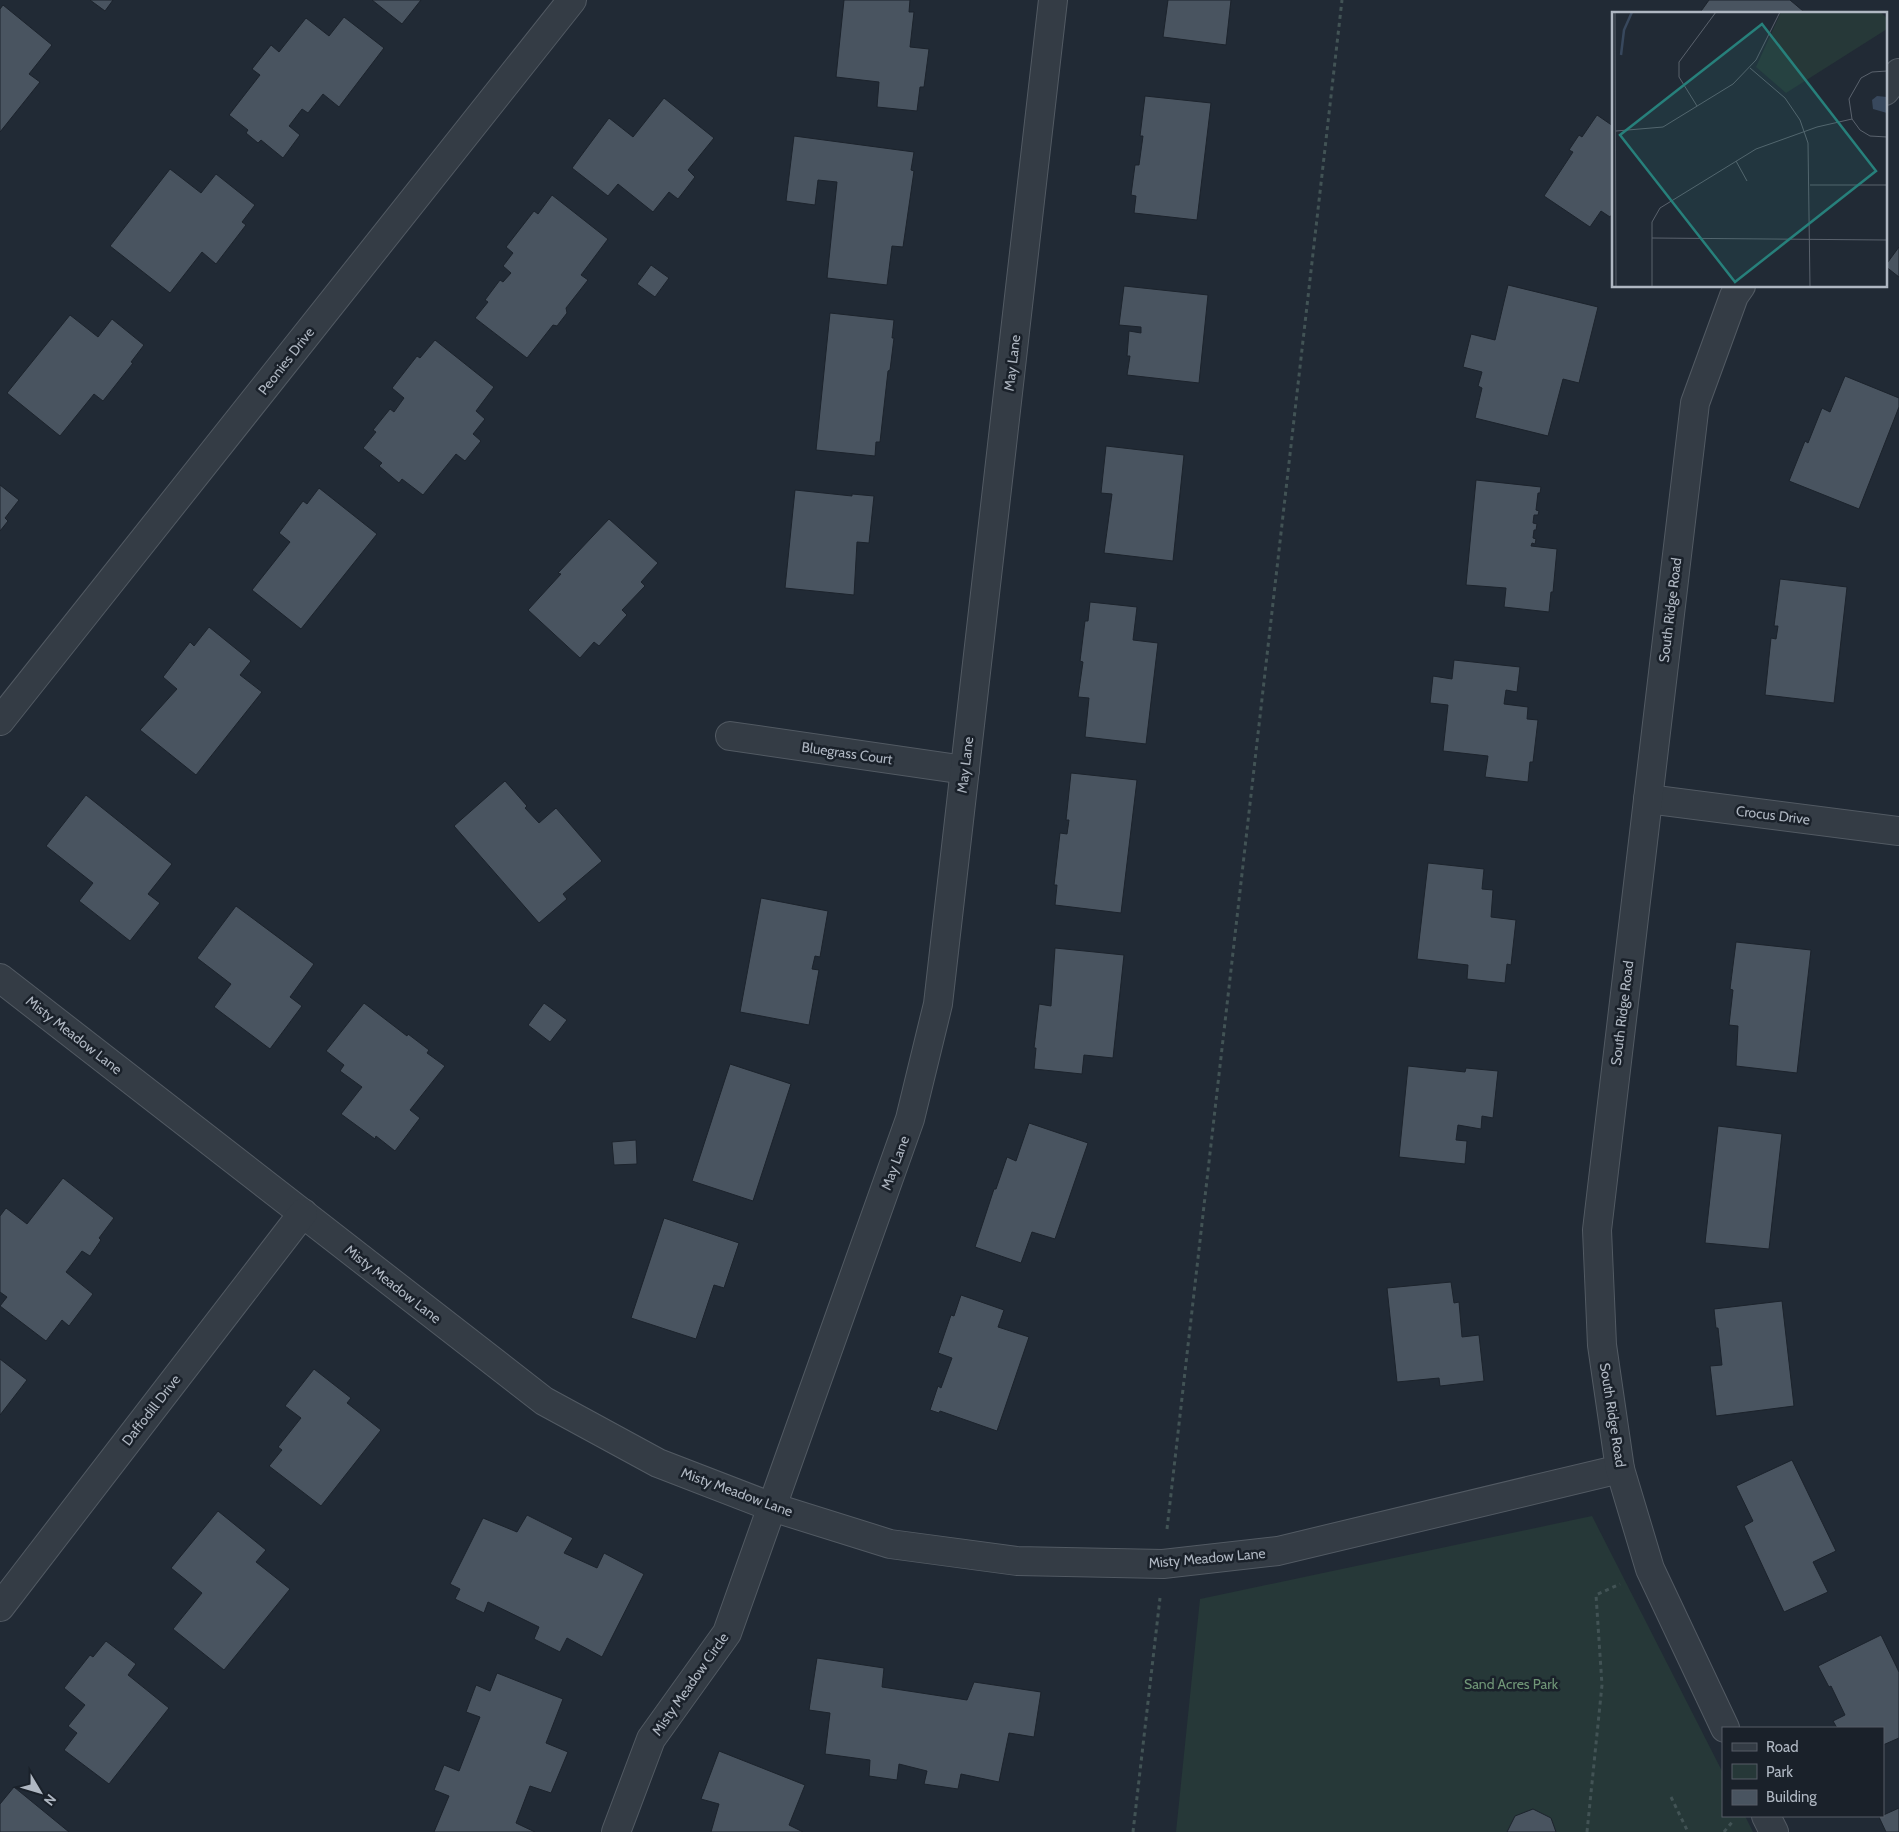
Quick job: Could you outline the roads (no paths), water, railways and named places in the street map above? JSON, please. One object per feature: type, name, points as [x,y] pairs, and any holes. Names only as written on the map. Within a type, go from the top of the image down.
[{"type":"street","name":"Peonies Drive","points":[[0,721],[572,0]]},
{"type":"street","name":"May Lane","points":[[772,1507],[910,1119],[938,1004],[1054,0]]},
{"type":"street","points":[[1886,90],[1899,72]]},
{"type":"street","name":"South Ridge Road","points":[[1725,1727],[1650,1569],[1620,1469],[1602,1345],[1597,1230],[1695,403],[1734,296],[1740,288]]},
{"type":"street","name":"Bluegrass Court","points":[[730,736],[965,770]]},
{"type":"street","name":"Crocus Drive","points":[[1648,798],[1899,831]]},
{"type":"street","name":"Misty Meadow Lane","points":[[0,978],[544,1401],[658,1463],[772,1507],[890,1544],[1017,1561],[1163,1564],[1278,1551],[1620,1469]]},
{"type":"street","name":"Daffodill Drive","points":[[0,1607],[303,1214]]},
{"type":"street","name":"Misty Meadow Circle","points":[[616,1832],[651,1739],[727,1633],[772,1507]]},
{"type":"street","points":[[1766,1817],[1774,1832]]},
{"type":"park label","name":"Sand Acres Park","points":[[1511,1684]]}]
